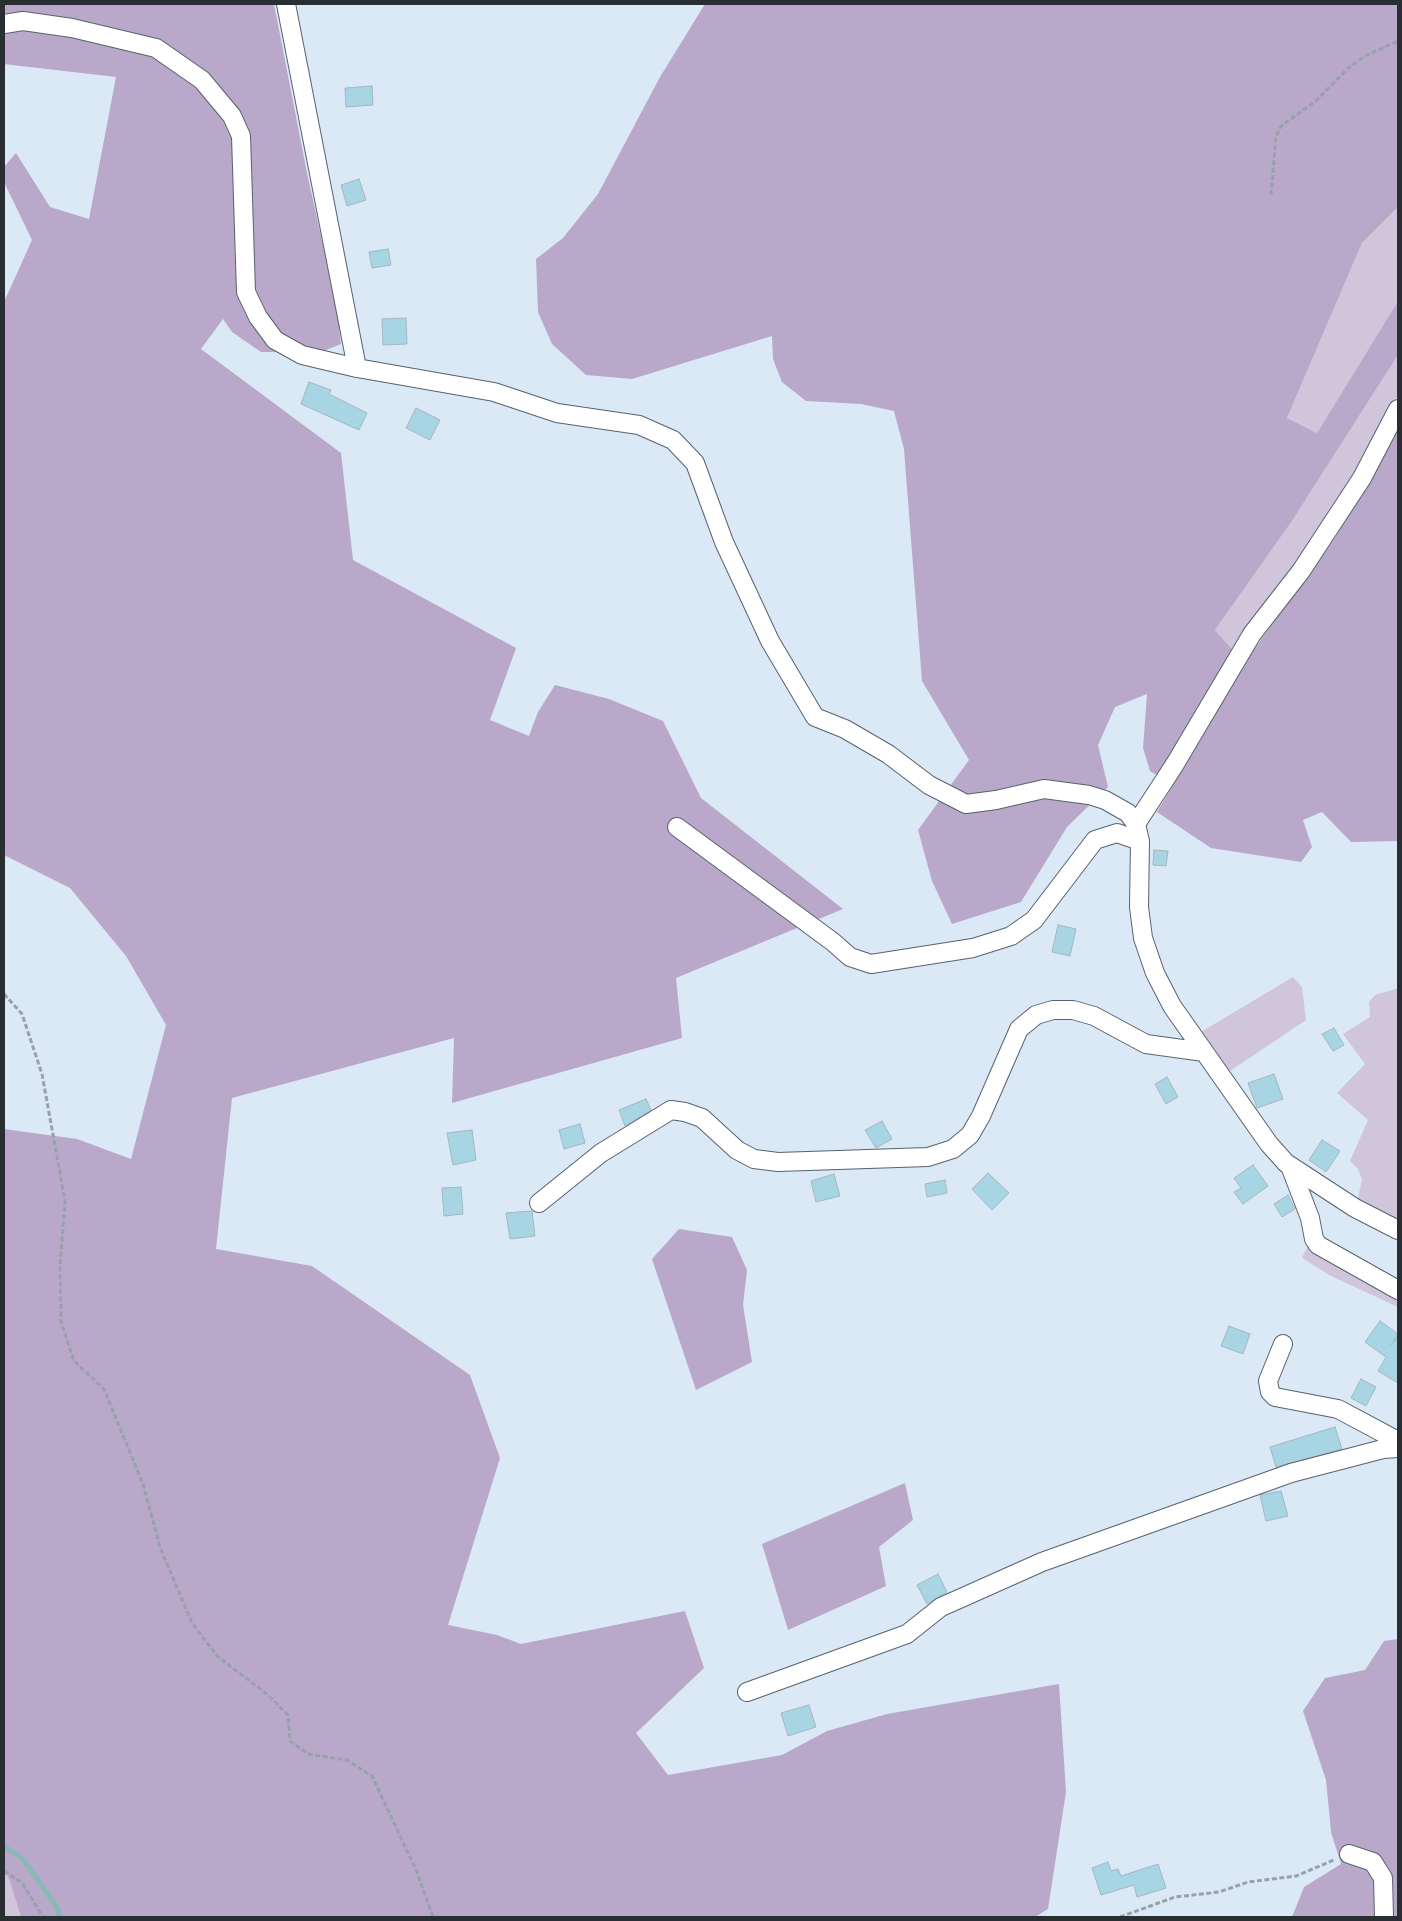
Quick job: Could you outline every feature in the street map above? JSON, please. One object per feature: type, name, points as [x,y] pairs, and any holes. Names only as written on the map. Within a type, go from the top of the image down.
[{"type":"street","points":[[286,4],[356,368]]},
{"type":"street","points":[[4,24],[23,21],[72,28],[156,48],[202,80],[232,116],[241,136],[246,292],[258,317],[276,340],[302,355],[356,368],[494,392],[557,413],[639,425],[673,440],[695,463],[724,542],[770,641],[786,672],[815,716],[845,729],[888,754],[929,785],[966,804],[1044,789],[1089,795],[1105,800],[1128,813],[1138,832],[1139,907],[1143,938],[1155,973],[1172,1006],[1269,1144],[1290,1166],[1354,1208],[1398,1230]]},
{"type":"street","points":[[1138,832],[1252,634],[1301,572],[1362,478],[1398,409]]},
{"type":"street","points":[[677,827],[833,942],[850,957],[871,964],[973,948],[1011,936],[1034,920],[1095,840],[1117,833],[1138,832]]},
{"type":"street","points":[[539,1203],[601,1153],[671,1110],[685,1112],[702,1118],[736,1150],[754,1159],[778,1162],[928,1158],[953,1149],[970,1135],[1018,1029],[1036,1014],[1053,1010],[1072,1010],[1094,1016],[1146,1044],[1204,1052]]},
{"type":"street","points":[[1290,1166],[1310,1218],[1314,1239],[1318,1245],[1398,1290]]},
{"type":"street","points":[[1282,1344],[1268,1381],[1270,1392],[1275,1397],[1338,1409],[1398,1441]]},
{"type":"street","points":[[746,1692],[907,1634],[941,1607],[1042,1562],[1291,1473],[1383,1449],[1398,1448]]},
{"type":"street","points":[[1349,1854],[1373,1862],[1383,1878],[1384,1917]]},
{"type":"path","points":[[1271,195],[1276,136],[1281,126],[1316,101],[1347,69],[1365,56],[1398,41]]},
{"type":"path","points":[[4,994],[22,1014],[42,1074],[65,1201],[60,1266],[61,1322],[74,1361],[104,1389],[143,1484],[160,1547],[192,1623],[218,1657],[267,1694],[288,1715],[290,1741],[308,1754],[347,1760],[372,1776],[416,1870],[433,1917]]},
{"type":"path","points":[[1120,1917],[1175,1897],[1219,1892],[1248,1882],[1296,1876],[1349,1854]]},
{"type":"path","points":[[4,1871],[22,1883],[43,1917]]},
{"type":"shaded area","points":[[4,4],[274,4],[307,173],[337,309],[341,344],[321,352],[261,352],[232,332],[223,319],[201,349],[341,453],[353,560],[516,648],[490,720],[529,736],[538,712],[555,685],[609,699],[663,721],[701,798],[843,909],[676,978],[682,1038],[452,1103],[454,1038],[232,1098],[216,1249],[312,1266],[470,1375],[500,1458],[448,1625],[497,1635],[521,1644],[685,1611],[704,1668],[636,1733],[668,1775],[782,1755],[827,1731],[887,1714],[1059,1684],[1066,1792],[1048,1909],[1035,1917],[21,1917],[8,1876],[4,1875],[4,1129],[77,1139],[131,1159],[166,1025],[126,956],[70,888],[4,855],[4,302],[32,240],[4,182],[4,167],[16,153],[50,207],[89,219],[116,77],[4,64]]},
{"type":"shaded area","points":[[705,4],[1398,4],[1398,207],[1362,243],[1287,418],[1317,433],[1398,301],[1398,355],[1292,521],[1215,630],[1232,649],[1247,659],[1335,538],[1398,421],[1398,841],[1351,842],[1322,812],[1303,820],[1312,847],[1301,862],[1211,848],[1157,812],[1173,785],[1150,771],[1143,748],[1147,694],[1115,707],[1098,745],[1108,787],[1067,827],[1021,902],[952,924],[932,881],[918,830],[969,760],[922,681],[904,449],[894,411],[861,404],[806,401],[782,382],[773,359],[772,336],[632,379],[586,375],[552,344],[538,312],[536,259],[563,238],[598,194],[660,77]]},
{"type":"shaded area","points":[[1398,207],[1398,301],[1317,433],[1287,418],[1362,243]]},
{"type":"shaded area","points":[[1398,355],[1398,395],[1331,518],[1232,649],[1215,630],[1292,521]]},
{"type":"shaded area","points":[[1293,977],[1302,987],[1306,1020],[1230,1071],[1201,1032]]},
{"type":"shaded area","points":[[1398,988],[1398,1223],[1357,1202],[1362,1179],[1358,1169],[1350,1161],[1368,1120],[1337,1093],[1365,1064],[1343,1034],[1370,1017],[1369,1002],[1375,995]]},
{"type":"shaded area","points":[[679,1229],[732,1237],[747,1270],[743,1305],[752,1362],[696,1390],[652,1259]]},
{"type":"shaded area","points":[[1310,1241],[1398,1297],[1398,1307],[1331,1276],[1302,1258]]},
{"type":"shaded area","points":[[905,1483],[913,1520],[879,1547],[886,1586],[788,1630],[762,1544]]},
{"type":"shaded area","points":[[1398,1639],[1398,1917],[1292,1917],[1304,1887],[1341,1864],[1331,1832],[1326,1780],[1303,1711],[1325,1678],[1365,1670],[1384,1641]]},
{"type":"shaded area","points":[[4,1875],[8,1876],[21,1917],[4,1917]]},
{"type":"building","points":[[372,86],[373,105],[346,107],[345,88]]},
{"type":"building","points":[[359,179],[366,200],[347,206],[341,185]]},
{"type":"building","points":[[388,249],[391,265],[372,268],[369,252]]},
{"type":"building","points":[[406,318],[407,344],[383,345],[382,319]]},
{"type":"building","points":[[309,382],[331,390],[329,394],[367,413],[359,430],[301,404]]},
{"type":"building","points":[[416,408],[440,420],[430,440],[406,428]]},
{"type":"building","points":[[1154,850],[1168,851],[1166,866],[1153,865]]},
{"type":"building","points":[[1058,925],[1076,929],[1070,956],[1052,952]]},
{"type":"building","points":[[1334,1028],[1344,1045],[1333,1051],[1322,1034]]},
{"type":"building","points":[[1274,1074],[1283,1099],[1257,1108],[1248,1083]]},
{"type":"building","points":[[1167,1077],[1178,1097],[1166,1104],[1155,1084]]},
{"type":"building","points":[[646,1099],[651,1110],[625,1126],[619,1110]]},
{"type":"building","points":[[882,1121],[892,1139],[876,1148],[865,1130]]},
{"type":"building","points":[[580,1124],[585,1143],[564,1149],[559,1130]]},
{"type":"building","points":[[472,1130],[476,1160],[453,1165],[447,1133]]},
{"type":"building","points":[[1322,1140],[1340,1151],[1326,1172],[1309,1160]]},
{"type":"building","points":[[1253,1165],[1268,1186],[1243,1204],[1234,1192],[1241,1188],[1234,1178]]},
{"type":"building","points":[[988,1173],[1009,1193],[992,1210],[972,1189]]},
{"type":"building","points":[[834,1174],[840,1196],[816,1202],[811,1181]]},
{"type":"building","points":[[945,1180],[947,1193],[927,1197],[925,1184]]},
{"type":"building","points":[[461,1187],[463,1214],[444,1216],[442,1188]]},
{"type":"building","points":[[1288,1195],[1295,1209],[1282,1217],[1274,1204]]},
{"type":"building","points":[[532,1211],[535,1236],[510,1239],[506,1213]]},
{"type":"building","points":[[1380,1321],[1398,1334],[1391,1345],[1398,1336],[1398,1383],[1378,1371],[1386,1357],[1365,1342]]},
{"type":"building","points":[[1229,1326],[1250,1334],[1243,1354],[1221,1346]]},
{"type":"building","points":[[1361,1379],[1376,1387],[1366,1406],[1351,1398]]},
{"type":"building","points":[[1335,1427],[1342,1449],[1276,1467],[1270,1447]]},
{"type":"building","points":[[1281,1491],[1288,1516],[1266,1521],[1260,1495]]},
{"type":"building","points":[[938,1574],[947,1592],[927,1604],[917,1585]]},
{"type":"building","points":[[809,1705],[816,1727],[788,1736],[781,1713]]},
{"type":"building","points":[[1108,1862],[1111,1871],[1118,1869],[1121,1876],[1158,1864],[1166,1888],[1137,1897],[1134,1885],[1101,1895],[1092,1868]]},
{"type":"waterway","points":[[4,1846],[23,1859],[58,1909],[59,1917]]}]
